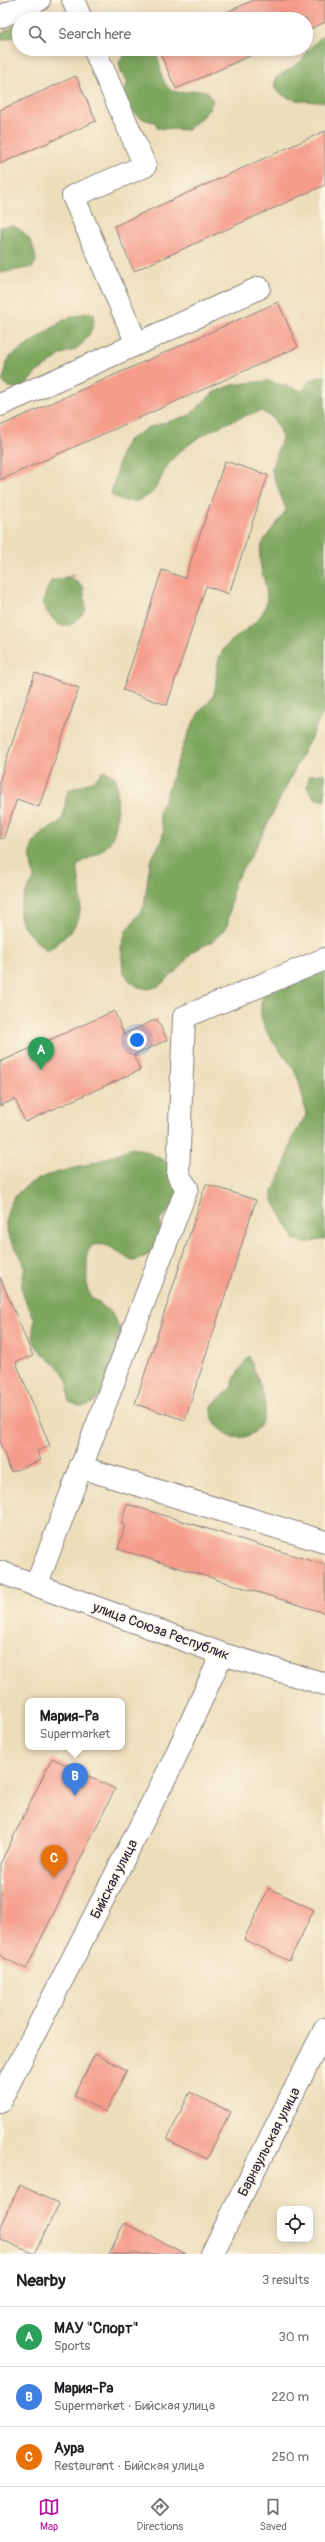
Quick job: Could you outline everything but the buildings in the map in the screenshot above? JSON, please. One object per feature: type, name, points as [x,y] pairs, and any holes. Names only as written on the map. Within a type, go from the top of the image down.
[{"type":"street","points":[[0,17],[40,0]]},
{"type":"street","points":[[73,0],[78,12]]},
{"type":"street","points":[[97,56],[145,166],[73,196],[137,344]]},
{"type":"street","points":[[0,405],[259,288]]},
{"type":"street","points":[[36,1586],[187,1188],[178,1175],[184,1017],[325,959]]},
{"type":"street","points":[[80,1467],[325,1542]]},
{"type":"street","name":"улица Союза Республик","points":[[0,1572],[222,1654],[325,1684]]},
{"type":"street","name":"Бийская улица","points":[[0,2101],[172,1764],[222,1654]]},
{"type":"street","name":"Барнаульская улица","points":[[212,2254],[325,2029]]},
{"type":"green space","points":[[12,27],[12,38],[1,40],[1,34]]},
{"type":"green space","points":[[322,36],[325,36],[325,102],[291,99],[279,93],[274,88],[276,78],[303,60],[305,56],[313,56],[313,45]]},
{"type":"green space","points":[[124,56],[158,56],[161,74],[166,85],[177,92],[200,90],[208,92],[213,101],[208,111],[188,130],[157,128],[155,122],[141,118],[130,109],[125,96],[125,89],[128,82],[121,73],[119,62]]},
{"type":"green space","points":[[13,226],[27,235],[32,244],[36,261],[33,267],[0,273],[0,227]]},
{"type":"green space","points":[[89,312],[94,314],[93,324],[89,335],[82,344],[74,350],[59,356],[37,372],[24,386],[12,388],[2,381],[6,370],[5,366],[10,357],[65,319]]},
{"type":"green space","points":[[325,375],[325,709],[254,851],[234,883],[227,927],[213,941],[193,951],[180,968],[159,986],[149,989],[138,987],[130,981],[123,971],[121,948],[126,931],[144,907],[150,862],[161,841],[164,830],[159,814],[161,806],[192,725],[199,713],[211,700],[214,694],[218,661],[223,650],[256,621],[264,610],[267,596],[261,566],[260,551],[264,540],[286,510],[271,469],[282,438],[272,417],[261,411],[225,424],[189,444],[179,452],[167,466],[153,492],[138,501],[126,501],[111,494],[122,450],[127,441],[147,428],[190,415],[214,392],[236,384],[268,381],[303,391],[309,381]]},
{"type":"green space","points":[[75,575],[64,579],[74,579],[83,587],[86,611],[70,625],[59,625],[45,609],[45,595],[51,581]]},
{"type":"green space","points":[[104,770],[116,778],[118,803],[115,831],[112,839],[105,848],[77,865],[81,905],[76,924],[60,941],[47,951],[28,933],[20,918],[22,901],[34,879],[31,860],[32,848],[37,838],[58,823],[64,814],[66,798],[69,790],[94,781]]},
{"type":"green space","points":[[325,774],[325,801],[314,798],[307,787],[309,775]]},
{"type":"green space","points":[[325,966],[325,1239],[305,1243],[295,1240],[273,1201],[273,1190],[283,1170],[294,1135],[306,1115],[302,1092],[294,1070],[268,1035],[261,1016],[261,1005],[264,994]]},
{"type":"green space","points":[[131,1148],[144,1150],[169,1163],[182,1197],[160,1220],[160,1237],[158,1247],[150,1254],[134,1261],[106,1245],[92,1245],[87,1254],[87,1288],[91,1297],[111,1312],[122,1334],[114,1365],[105,1388],[99,1397],[92,1403],[80,1406],[69,1402],[67,1380],[56,1365],[37,1348],[34,1341],[33,1332],[35,1320],[27,1305],[22,1286],[24,1265],[20,1254],[10,1240],[6,1229],[6,1223],[9,1209],[14,1198],[33,1182],[45,1176],[95,1162]]},
{"type":"green space","points":[[249,1356],[261,1389],[265,1411],[263,1420],[258,1428],[251,1434],[243,1437],[234,1437],[225,1433],[217,1425],[211,1411],[216,1401],[231,1388],[235,1377]]},
{"type":"place","name":"МАУ \"Спорт\"","points":[[41,1070]]},
{"type":"place","name":"Мария-Ра","points":[[75,1796]]},
{"type":"place","name":"Аура","points":[[54,1878]]}]
